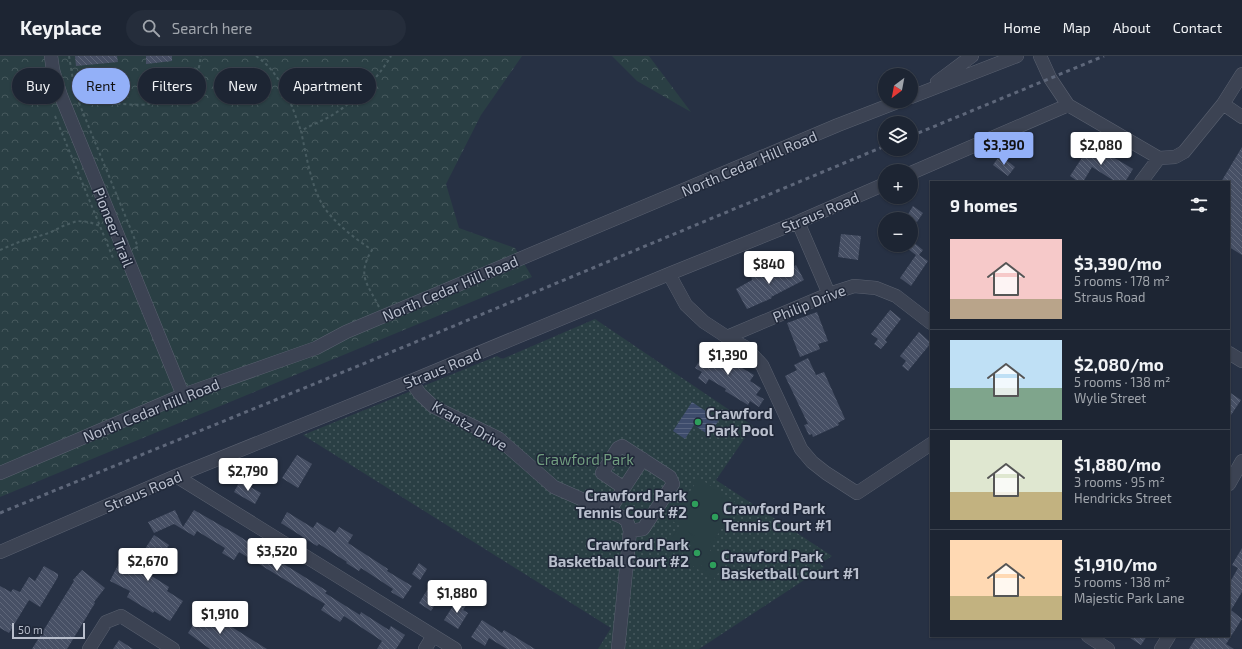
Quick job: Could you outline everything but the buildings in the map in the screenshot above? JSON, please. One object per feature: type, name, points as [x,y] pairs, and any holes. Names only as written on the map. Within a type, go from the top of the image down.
[{"type":"street","name":"Pioneer Trail","points":[[51,56],[60,96],[184,395]]},
{"type":"street","points":[[918,94],[972,56]]},
{"type":"street","points":[[918,94],[1017,56]]},
{"type":"street","points":[[1040,56],[1050,78],[1068,105],[1159,158],[1175,157],[1184,152],[1223,104],[1242,74]]},
{"type":"street","points":[[1223,104],[1242,117]]},
{"type":"street","points":[[918,170],[1068,105]]},
{"type":"street","name":"North Cedar Hill Road","points":[[0,473],[184,395],[316,348],[346,332],[830,128],[882,108]]},
{"type":"street","points":[[1142,181],[1159,158]]},
{"type":"street","name":"Straus Road","points":[[0,552],[176,476],[798,222],[878,187]]},
{"type":"street","points":[[798,222],[829,294]]},
{"type":"street","points":[[669,274],[686,305],[704,322],[745,347],[762,365],[801,449],[812,462],[826,473],[857,493],[930,445]]},
{"type":"street","name":"Philip Drive","points":[[727,337],[829,294],[854,286],[876,288],[896,296],[930,322]]},
{"type":"street","points":[[1230,354],[1242,361]]},
{"type":"street","name":"Krantz Drive","points":[[411,381],[420,394],[434,407],[498,438],[554,487],[622,517],[627,521],[630,531]]},
{"type":"street","points":[[618,649],[630,531],[642,529],[674,484],[670,477],[622,446],[618,448],[602,473],[624,488]]},
{"type":"street","points":[[609,511],[643,459]]},
{"type":"street","points":[[1230,482],[1242,461]]},
{"type":"street","points":[[176,476],[455,649]]},
{"type":"street","points":[[89,649],[106,622],[121,616],[173,649]]},
{"type":"street","points":[[425,649],[434,636]]},
{"type":"street","points":[[1090,637],[1108,649]]},
{"type":"street","points":[[1161,649],[1168,637]]},
{"type":"path","points":[[69,56],[72,74]]},
{"type":"path","points":[[130,104],[148,104],[173,96],[187,86],[197,74],[201,56]]},
{"type":"path","points":[[256,56],[265,62],[273,71],[291,101],[317,194],[325,210],[350,234],[372,250],[367,258],[363,270],[366,284],[380,309]]},
{"type":"path","points":[[300,132],[336,113],[353,100],[377,75],[391,56]]},
{"type":"path","points":[[79,104],[138,247],[136,248]]},
{"type":"path","points":[[55,116],[113,258]]},
{"type":"path","points":[[0,250],[19,242],[49,233],[77,221],[89,222],[100,226]]},
{"type":"green space","points":[[0,56],[522,56],[481,115],[446,184],[459,228],[515,248],[532,277],[0,497]]},
{"type":"green space","points":[[612,56],[649,56],[691,112],[637,81]]},
{"type":"green space","name":"Crawford Park","points":[[595,319],[753,426],[716,480],[832,556],[820,564],[824,567],[699,649],[598,649],[611,628],[303,435],[497,356],[502,359]]},
{"type":"green space","points":[[699,478],[738,504],[710,546],[712,548],[697,569],[682,558],[696,537],[687,531],[694,537],[680,557],[665,547],[680,526],[671,520]]},
{"type":"green space","name":"Crawford Park Basketball Court #1","points":[[713,549],[728,559],[713,580],[698,570]]},
{"type":"water","name":"Crawford Park Pool","points":[[692,402],[719,420],[709,435],[694,425],[685,439],[673,431]]},
{"type":"railway","points":[[918,133],[1104,56]]},
{"type":"railway","points":[[0,513],[370,361],[878,149]]},
{"type":"place","name":"Crawford Park Pool","points":[[698,422]]},
{"type":"place","name":"Crawford Park Tennis Court #2","points":[[695,504]]},
{"type":"place","name":"Crawford Park Tennis Court #1","points":[[715,517]]},
{"type":"place","name":"Crawford Park Basketball Court #2","points":[[697,553]]},
{"type":"place","name":"Crawford Park Basketball Court #1","points":[[713,565]]}]
